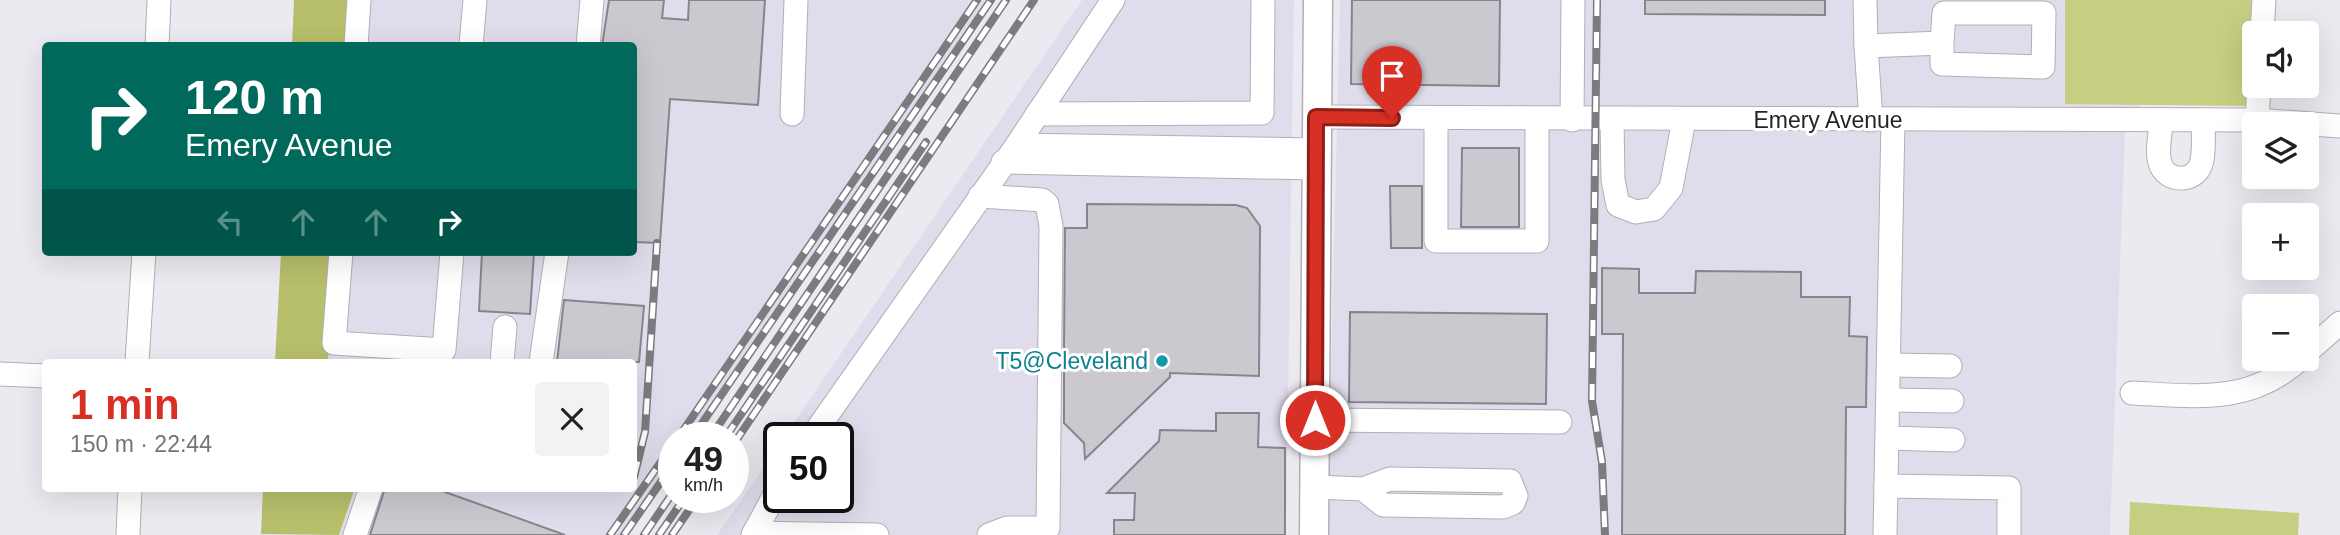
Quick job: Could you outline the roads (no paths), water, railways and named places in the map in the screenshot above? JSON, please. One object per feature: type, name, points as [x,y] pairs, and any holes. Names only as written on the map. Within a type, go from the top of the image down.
[{"type":"main road","points":[[1314,535],[1318,0]]},
{"type":"street","points":[[156,42],[159,0]]},
{"type":"street","points":[[356,42],[359,0]]},
{"type":"street","points":[[471,42],[475,0]]},
{"type":"street","points":[[589,42],[592,0]]},
{"type":"street","points":[[792,114],[796,0]]},
{"type":"street","points":[[822,422],[1037,114],[1113,0]]},
{"type":"street","points":[[1037,114],[1262,113],[1263,0]]},
{"type":"street","points":[[1572,120],[1573,0]]},
{"type":"street","points":[[1865,0],[1866,46],[1882,120],[1889,365],[1885,535]]},
{"type":"street","points":[[2263,21],[2264,0]]},
{"type":"street","points":[[1944,13],[2044,13],[2043,67],[1942,64],[1942,43],[1944,13]]},
{"type":"street","points":[[1866,46],[1942,43]]},
{"type":"street","name":"Emery Avenue","points":[[1316,117],[1537,120],[2242,120]]},
{"type":"street","points":[[1436,118],[1436,241],[1537,241],[1537,120]]},
{"type":"street","points":[[1612,120],[1613,180],[1618,205],[1636,212],[1654,209],[1671,188],[1684,120]]},
{"type":"street","points":[[2161,120],[2159,161],[2166,173],[2180,179],[2193,175],[2201,164],[2203,120]]},
{"type":"street","name":"Emery Avenue","points":[[2319,124],[2340,126]]},
{"type":"street","points":[[1010,153],[1316,159]]},
{"type":"street","points":[[980,196],[1034,198],[1047,204],[1050,214],[1048,531],[1007,528],[989,535]]},
{"type":"street","points":[[137,359],[144,256]]},
{"type":"street","points":[[341,256],[334,343],[444,351],[453,256]]},
{"type":"street","points":[[541,359],[556,256]]},
{"type":"street","points":[[2319,342],[2340,323]]},
{"type":"street","points":[[502,359],[505,327]]},
{"type":"street","points":[[1889,365],[1950,366]]},
{"type":"street","points":[[2132,393],[2198,397],[2247,392],[2286,371]]},
{"type":"street","points":[[0,374],[42,376]]},
{"type":"street","points":[[1888,400],[1952,401]]},
{"type":"street","points":[[1315,420],[1560,422]]},
{"type":"street","points":[[1888,439],[1953,440]]},
{"type":"street","points":[[1315,487],[1363,489],[1390,479],[1510,481],[1516,496],[1513,503],[1503,507],[1383,505],[1363,489]]},
{"type":"street","points":[[1886,486],[2009,488],[2010,535]]},
{"type":"street","points":[[128,535],[130,492]]},
{"type":"street","points":[[355,535],[371,492]]},
{"type":"street","points":[[765,513],[754,534],[877,535]]},
{"type":"railway","points":[[689,422],[977,0]]},
{"type":"railway","points":[[703,422],[991,0]]},
{"type":"railway","points":[[721,422],[1006,0]]},
{"type":"railway","points":[[749,422],[1034,0]]},
{"type":"railway","points":[[1597,0],[1592,401],[1602,462],[1605,535]]},
{"type":"railway","points":[[736,422],[926,142]]},
{"type":"railway","points":[[637,465],[645,432],[657,243]]},
{"type":"railway","points":[[610,535],[658,466]]},
{"type":"railway","points":[[624,535],[658,486]]},
{"type":"railway","points":[[644,535],[659,513]]},
{"type":"railway","points":[[659,535],[674,513]]},
{"type":"railway","points":[[672,535],[687,513]]},
{"type":"place","name":"T5@Cleveland","points":[[1162,361]]}]
